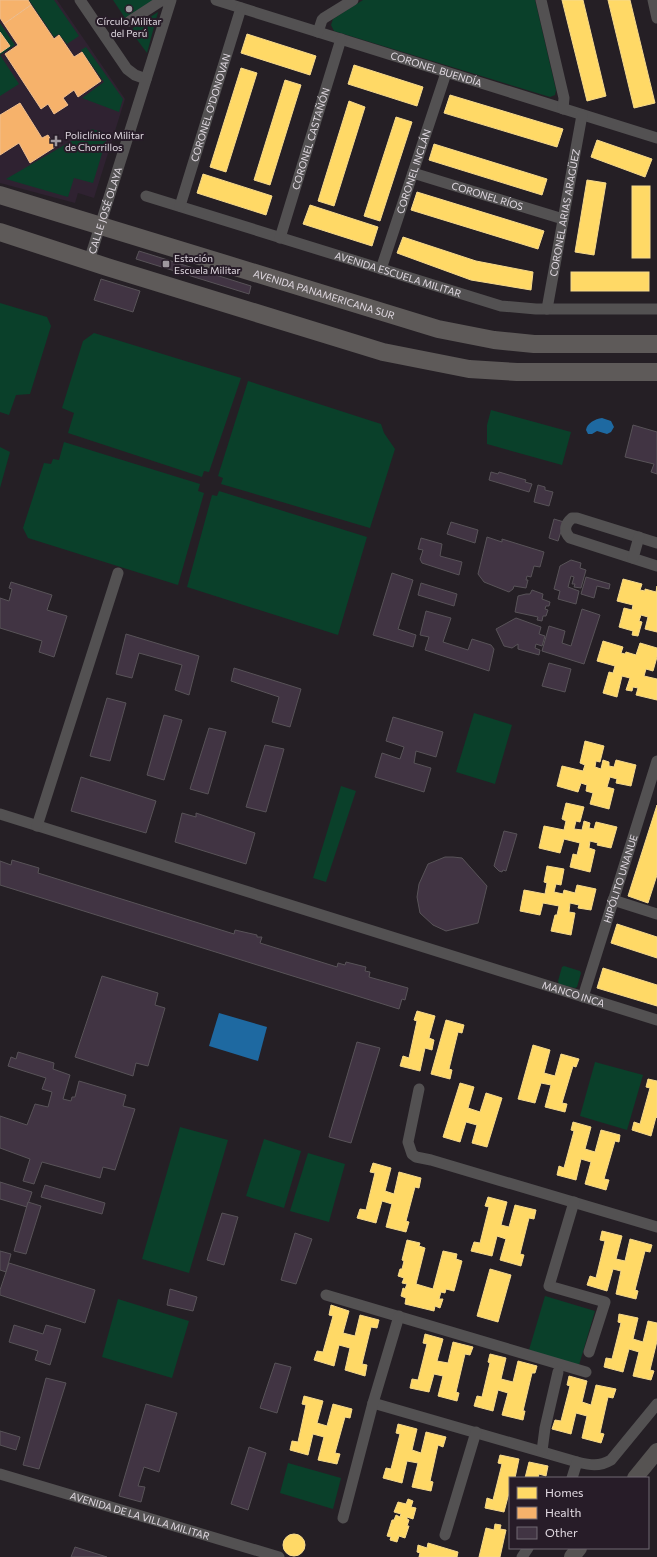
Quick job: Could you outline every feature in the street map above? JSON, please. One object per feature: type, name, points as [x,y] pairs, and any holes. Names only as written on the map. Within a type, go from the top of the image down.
[{"type":"main road","name":"AVENIDA PANAMERICANA SUR","points":[[0,195],[438,329],[494,340],[534,344],[657,344]]},
{"type":"main road","points":[[0,232],[384,352],[461,368],[516,372],[657,372]]},
{"type":"street","points":[[80,0],[127,68],[136,75],[146,79]]},
{"type":"street","points":[[130,21],[161,1],[171,0]]},
{"type":"street","name":"CALLE JOSÉ OLAYA","points":[[89,261],[171,0]]},
{"type":"street","name":"CORONEL BUENDÍA","points":[[216,0],[657,138]]},
{"type":"street","points":[[318,32],[324,18],[353,0]]},
{"type":"street","points":[[540,0],[564,98],[563,109]]},
{"type":"street","name":"CORONEL O'DONOVAN","points":[[180,206],[241,8]]},
{"type":"street","name":"CORONEL CASTAÑÓN","points":[[280,238],[341,39]]},
{"type":"street","name":"CORONEL INCLÁN","points":[[381,269],[446,73]]},
{"type":"street","name":"CORONEL ARIAS ARAGÜEZ","points":[[547,309],[582,115]]},
{"type":"street","name":"CORONEL RÍOS","points":[[413,173],[563,219]]},
{"type":"street","name":"AVENIDA ESCUELA MILITAR","points":[[146,196],[501,306],[524,309],[657,309]]},
{"type":"street","points":[[657,543],[577,518],[572,518],[566,525],[566,530],[570,538],[657,566]]},
{"type":"street","points":[[633,558],[639,537]]},
{"type":"street","points":[[38,826],[118,573]]},
{"type":"street","name":"HIPÓLITO UNANUE","points":[[583,997],[657,761]]},
{"type":"street","name":"MANCO INCA","points":[[0,814],[657,1020]]},
{"type":"street","points":[[613,900],[657,914]]},
{"type":"street","points":[[419,1089],[408,1142],[412,1154],[416,1157],[431,1160],[657,1227]]},
{"type":"street","points":[[574,1202],[549,1286],[605,1302],[589,1352]]},
{"type":"street","points":[[326,1295],[586,1372]]},
{"type":"street","points":[[343,1518],[373,1403],[399,1316]]},
{"type":"street","points":[[542,1451],[545,1428],[558,1372]]},
{"type":"street","points":[[373,1403],[592,1465],[600,1465],[611,1460],[657,1404]]},
{"type":"street","points":[[445,1535],[476,1432]]},
{"type":"street","points":[[636,1477],[657,1451]]},
{"type":"street","points":[[572,1477],[577,1462]]},
{"type":"street","name":"AVENIDA DE LA VILLA MILITAR","points":[[0,1474],[279,1557]]},
{"type":"street","points":[[572,1557],[578,1549]]},
{"type":"shaded area","name":"Policlínico Militar de Chorrillos","points":[[0,0],[57,0],[125,99],[94,198],[78,193],[75,203],[0,183]]},
{"type":"green space","points":[[29,0],[54,0],[79,36],[67,44],[59,34],[54,37]]},
{"type":"green space","name":"Círculo Militar del Perú","points":[[113,0],[153,0],[125,18]]},
{"type":"green space","points":[[363,0],[535,0],[556,90],[555,95],[550,97],[334,31],[331,25],[333,19]]},
{"type":"green space","points":[[158,12],[147,53],[130,30]]},
{"type":"green space","points":[[0,23],[15,45],[0,55]]},
{"type":"green space","points":[[86,47],[123,99],[119,112],[82,98],[104,82],[81,50]]},
{"type":"green space","points":[[0,55],[19,84],[0,96]]},
{"type":"green space","points":[[92,129],[108,134],[93,183],[74,178],[68,197],[6,179]]},
{"type":"green space","points":[[0,303],[47,317],[51,326],[30,394],[16,395],[9,415],[0,412]]},
{"type":"green space","points":[[94,333],[241,378],[209,472],[204,471],[202,477],[68,433],[74,413],[62,408],[83,341]]},
{"type":"green space","points":[[248,381],[381,424],[384,433],[395,449],[370,528],[221,484],[223,478],[218,476]]},
{"type":"green space","points":[[491,410],[571,432],[562,465],[487,444],[487,425]]},
{"type":"green space","points":[[64,442],[200,484],[198,491],[204,493],[178,585],[28,538],[23,528],[44,463],[51,464],[53,459],[59,460]]},
{"type":"green space","points":[[0,447],[10,452],[0,488]]},
{"type":"green space","points":[[219,491],[367,537],[338,635],[187,587],[212,495],[217,496]]},
{"type":"green space","points":[[474,713],[512,725],[495,784],[456,772]]},
{"type":"green space","points":[[341,786],[356,791],[326,882],[313,878]]},
{"type":"green space","points":[[564,966],[580,971],[581,973],[577,987],[575,988],[559,984],[558,981],[562,967]]},
{"type":"green space","points":[[595,1062],[643,1075],[627,1130],[580,1116]]},
{"type":"green space","points":[[180,1127],[228,1140],[189,1273],[142,1259]]},
{"type":"green space","points":[[264,1139],[301,1151],[284,1208],[246,1196]]},
{"type":"green space","points":[[308,1153],[345,1164],[329,1222],[290,1211]]},
{"type":"green space","points":[[545,1296],[595,1311],[579,1365],[529,1350]]},
{"type":"green space","points":[[118,1299],[189,1321],[172,1378],[102,1357]]},
{"type":"green space","points":[[288,1463],[341,1478],[333,1509],[280,1493]]},
{"type":"water","points":[[602,418],[611,421],[614,427],[611,432],[607,434],[597,431],[592,434],[588,434],[586,430],[588,425],[594,420]]},
{"type":"water","points":[[219,1013],[267,1027],[258,1061],[209,1046]]},
{"type":"building: Homes","points":[[562,0],[583,0],[606,96],[587,101]]},
{"type":"building: Homes","points":[[608,0],[630,0],[655,103],[634,108]]},
{"type":"building: Homes","points":[[247,34],[316,56],[310,75],[241,53]]},
{"type":"building: Homes","points":[[354,65],[423,87],[417,106],[348,84]]},
{"type":"building: Homes","points":[[241,68],[257,73],[226,172],[210,167]]},
{"type":"building: Homes","points":[[285,80],[301,85],[270,185],[254,180]]},
{"type":"building: Homes","points":[[450,95],[563,129],[557,147],[444,113]]},
{"type":"building: Homes","points":[[349,101],[365,107],[334,206],[318,201]]},
{"type":"building: Homes","points":[[396,117],[412,122],[380,221],[364,216]]},
{"type":"building: Homes","points":[[597,140],[652,159],[645,177],[591,157]]},
{"type":"building: Homes","points":[[434,144],[547,179],[542,195],[429,160]]},
{"type":"building: Homes","points":[[203,174],[272,196],[266,215],[197,193]]},
{"type":"building: Homes","points":[[587,180],[606,183],[594,255],[575,252]]},
{"type":"building: Homes","points":[[632,186],[650,186],[650,258],[632,258]]},
{"type":"building: Homes","points":[[417,192],[544,231],[538,249],[411,210]]},
{"type":"building: Homes","points":[[310,205],[378,227],[372,246],[303,224]]},
{"type":"building: Homes","points":[[403,237],[476,261],[533,272],[531,290],[471,280],[397,253]]},
{"type":"building: Homes","points":[[571,272],[649,272],[649,291],[571,291]]},
{"type":"building: Homes","points":[[623,579],[642,584],[640,590],[645,591],[645,589],[656,592],[657,586],[657,632],[645,629],[648,617],[641,615],[639,621],[642,622],[638,636],[632,635],[633,631],[619,627],[624,608],[632,610],[633,605],[617,601]]},
{"type":"building: Homes","points":[[603,641],[623,647],[621,653],[625,654],[626,652],[636,655],[640,643],[657,648],[657,657],[653,671],[646,669],[644,676],[657,679],[657,700],[636,695],[638,688],[633,687],[632,691],[626,690],[630,678],[622,676],[617,697],[603,693],[609,672],[613,673],[615,666],[597,661]]},
{"type":"building: Homes","points":[[585,741],[604,746],[600,762],[596,761],[595,767],[601,769],[603,760],[609,762],[609,766],[614,767],[616,760],[636,765],[631,786],[616,783],[617,779],[610,777],[607,787],[614,789],[609,809],[590,804],[593,793],[586,791],[587,785],[581,783],[578,792],[557,786],[562,766],[583,771],[585,765],[580,763]]},
{"type":"building: Homes","points":[[566,803],[584,807],[580,822],[576,821],[574,829],[582,830],[584,821],[590,823],[589,828],[594,829],[596,822],[617,827],[611,848],[597,845],[598,843],[590,841],[589,848],[595,850],[590,872],[570,867],[573,854],[577,855],[580,843],[564,839],[560,853],[539,848],[544,826],[564,830],[566,821],[562,819]]},
{"type":"building: Homes","points":[[657,805],[657,875],[648,903],[628,896]]},
{"type":"building: Homes","points":[[547,866],[564,869],[561,885],[556,884],[554,892],[563,894],[564,890],[575,893],[577,885],[596,889],[591,910],[578,908],[579,905],[570,903],[569,912],[575,913],[571,935],[551,931],[559,906],[543,903],[540,915],[520,911],[524,890],[545,894],[547,883],[544,882]]},
{"type":"building: Homes","points":[[617,924],[657,937],[657,958],[611,943]]},
{"type":"building: Homes","points":[[603,968],[657,985],[657,1006],[597,988]]},
{"type":"building: Homes","points":[[417,1011],[435,1016],[429,1038],[434,1040],[432,1050],[425,1048],[420,1071],[400,1066],[403,1056],[409,1058],[417,1021],[414,1020]]},
{"type":"building: Homes","points":[[446,1020],[464,1025],[462,1033],[458,1032],[449,1069],[452,1070],[450,1079],[431,1074]]},
{"type":"building: Homes","points":[[533,1045],[550,1050],[544,1073],[555,1076],[561,1054],[579,1059],[576,1067],[573,1066],[562,1103],[567,1104],[565,1112],[545,1107],[551,1085],[541,1083],[535,1103],[518,1099]]},
{"type":"building: Homes","points":[[648,1079],[657,1081],[657,1118],[656,1117],[651,1136],[632,1130],[634,1122],[640,1124],[650,1088],[646,1087]]},
{"type":"building: Homes","points":[[460,1083],[474,1087],[468,1108],[480,1112],[486,1093],[502,1098],[487,1147],[472,1143],[477,1125],[466,1122],[460,1142],[443,1137]]},
{"type":"building: Homes","points":[[573,1122],[591,1127],[585,1149],[595,1152],[601,1130],[620,1135],[619,1142],[615,1141],[604,1179],[609,1180],[606,1190],[585,1184],[591,1162],[581,1159],[576,1180],[557,1175],[559,1166],[564,1168],[574,1131],[571,1130]]},
{"type":"building: Homes","points":[[373,1163],[391,1168],[385,1191],[394,1194],[399,1172],[421,1178],[419,1188],[415,1187],[406,1221],[409,1222],[406,1232],[386,1227],[392,1204],[382,1201],[376,1223],[357,1218],[360,1209],[366,1210],[375,1173],[370,1172]]},
{"type":"building: Homes","points":[[488,1197],[507,1202],[501,1225],[509,1227],[515,1205],[536,1210],[534,1219],[529,1218],[520,1254],[524,1255],[521,1266],[500,1260],[506,1239],[497,1236],[492,1256],[471,1251],[474,1242],[480,1243],[489,1207],[485,1206]]},
{"type":"building: Homes","points":[[602,1231],[622,1236],[616,1259],[625,1261],[630,1239],[652,1245],[650,1252],[645,1251],[635,1290],[638,1291],[636,1299],[616,1294],[621,1271],[613,1269],[607,1291],[587,1285],[590,1276],[596,1278],[605,1241],[600,1240]]},
{"type":"building: Homes","points":[[407,1240],[420,1243],[419,1246],[425,1248],[416,1284],[433,1289],[443,1251],[457,1254],[456,1259],[462,1261],[454,1291],[446,1289],[445,1293],[441,1292],[439,1299],[443,1299],[440,1308],[435,1306],[434,1311],[405,1304],[406,1298],[401,1296],[403,1288],[405,1289],[407,1284],[402,1283],[404,1278],[398,1276],[404,1261],[402,1260]]},
{"type":"building: Homes","points":[[490,1269],[511,1275],[498,1322],[477,1316]]},
{"type":"building: Homes","points":[[331,1305],[349,1311],[343,1333],[355,1336],[360,1315],[379,1320],[377,1328],[371,1327],[362,1364],[367,1365],[365,1376],[345,1370],[350,1348],[339,1345],[334,1366],[314,1360],[317,1351],[323,1352],[333,1316],[329,1315]]},
{"type":"building: Homes","points":[[619,1314],[638,1318],[633,1339],[643,1342],[648,1321],[657,1323],[657,1341],[650,1370],[654,1371],[651,1380],[633,1376],[639,1352],[629,1349],[623,1372],[604,1367],[606,1358],[612,1359],[621,1323],[618,1322]]},
{"type":"building: Homes","points":[[425,1334],[443,1339],[437,1361],[448,1363],[453,1342],[473,1347],[470,1355],[465,1354],[456,1392],[459,1393],[457,1401],[438,1396],[443,1376],[434,1374],[429,1392],[410,1388],[412,1379],[418,1380],[427,1344],[423,1343]]},
{"type":"building: Homes","points":[[490,1354],[506,1358],[501,1379],[513,1382],[518,1361],[537,1366],[535,1373],[532,1373],[523,1411],[525,1411],[523,1420],[502,1415],[508,1393],[498,1390],[493,1411],[474,1406],[477,1396],[482,1397],[490,1363],[488,1362]]},
{"type":"building: Homes","points":[[569,1376],[587,1381],[582,1402],[591,1405],[596,1385],[616,1389],[613,1398],[608,1397],[600,1433],[604,1434],[601,1443],[582,1438],[587,1416],[576,1413],[571,1434],[552,1429],[555,1420],[561,1421],[570,1386],[567,1385]]},
{"type":"building: Homes","points":[[304,1396],[323,1401],[317,1423],[327,1426],[333,1404],[352,1409],[350,1418],[345,1417],[335,1453],[340,1454],[337,1464],[318,1460],[324,1437],[313,1434],[308,1455],[290,1450],[292,1441],[298,1442],[306,1405],[302,1404]]},
{"type":"building: Homes","points":[[398,1424],[417,1429],[412,1450],[421,1453],[426,1432],[446,1437],[443,1447],[438,1445],[430,1481],[433,1482],[431,1491],[412,1487],[418,1463],[407,1461],[402,1483],[383,1478],[386,1468],[391,1469],[400,1434],[396,1433]]},
{"type":"building: Homes","points":[[500,1455],[519,1459],[515,1477],[509,1477],[509,1493],[504,1512],[485,1508],[487,1498],[493,1500],[502,1464],[498,1463]]},
{"type":"building: Homes","points":[[529,1462],[548,1466],[546,1476],[539,1474],[538,1477],[525,1477]]},
{"type":"building: Homes","points":[[408,1499],[413,1501],[411,1507],[416,1508],[413,1519],[407,1517],[409,1520],[407,1526],[409,1526],[405,1538],[399,1536],[397,1542],[390,1540],[391,1537],[387,1536],[392,1520],[394,1520],[396,1515],[400,1517],[401,1514],[394,1512],[398,1502],[406,1504]]},
{"type":"building: Homes","points":[[495,1524],[501,1525],[500,1529],[506,1530],[500,1557],[479,1557],[486,1528],[494,1530]]},
{"type":"building: Homes","points":[[294,1534],[302,1537],[305,1545],[302,1553],[294,1556],[286,1553],[283,1545],[286,1537]]},
{"type":"building: Homes","points":[[428,1543],[458,1552],[457,1557],[419,1557],[420,1553],[417,1552],[418,1545],[427,1548]]},
{"type":"building: Health","points":[[0,0],[28,0],[31,5],[4,24],[0,18]]},
{"type":"building: Health","points":[[31,5],[54,39],[59,35],[74,57],[82,52],[101,81],[78,97],[74,90],[63,98],[68,105],[54,114],[48,104],[41,109],[5,54],[18,45],[4,24]]},
{"type":"building: Health","points":[[0,32],[10,46],[0,53]]},
{"type":"building: Health","points":[[20,103],[42,138],[48,135],[55,147],[30,163],[19,143],[0,155],[0,115]]},
{"type":"building: Other","points":[[139,251],[251,286],[249,294],[136,259]]},
{"type":"building: Other","points":[[101,279],[140,291],[133,312],[94,300]]},
{"type":"building: Other","points":[[633,425],[657,432],[657,474],[651,472],[654,464],[625,457]]},
{"type":"building: Other","points":[[491,472],[498,474],[499,472],[526,480],[525,482],[532,484],[529,492],[489,480]]},
{"type":"building: Other","points":[[538,485],[545,487],[545,490],[553,492],[549,506],[534,502]]},
{"type":"building: Other","points":[[554,519],[564,522],[558,541],[549,538]]},
{"type":"building: Other","points":[[451,522],[478,530],[475,543],[447,534]]},
{"type":"building: Other","points":[[487,537],[502,542],[502,539],[544,552],[540,567],[534,566],[531,577],[527,576],[526,580],[528,580],[526,588],[514,586],[509,592],[484,582],[478,574]]},
{"type":"building: Other","points":[[421,538],[442,544],[440,556],[462,562],[459,575],[422,563],[420,559],[423,550],[418,549]]},
{"type":"building: Other","points":[[571,560],[581,563],[580,568],[586,570],[581,588],[574,587],[575,584],[572,584],[574,577],[571,576],[568,587],[579,591],[576,604],[558,599],[560,591],[554,589],[560,566]]},
{"type":"building: Other","points":[[392,573],[413,580],[398,629],[416,635],[413,647],[373,635]]},
{"type":"building: Other","points":[[586,577],[610,584],[609,589],[597,586],[594,598],[581,594]]},
{"type":"building: Other","points":[[11,582],[52,595],[47,610],[67,616],[54,657],[39,652],[42,641],[0,628],[0,598],[9,601],[12,589],[9,588]]},
{"type":"building: Other","points":[[421,583],[457,594],[454,606],[418,595]]},
{"type":"building: Other","points":[[532,590],[543,594],[542,599],[550,602],[549,606],[546,606],[545,609],[548,610],[546,616],[543,616],[542,621],[537,620],[538,617],[515,612],[518,596],[530,594]]},
{"type":"building: Other","points":[[582,609],[600,615],[584,664],[542,651],[549,626],[565,631],[562,643],[571,646]]},
{"type":"building: Other","points":[[426,611],[451,618],[443,642],[468,650],[472,639],[491,645],[494,649],[489,671],[425,650],[429,637],[420,635]]},
{"type":"building: Other","points":[[516,618],[541,627],[539,634],[545,636],[542,646],[536,644],[535,648],[540,650],[539,655],[518,649],[518,644],[512,648],[504,646],[496,629]]},
{"type":"building: Other","points":[[126,634],[199,656],[189,695],[175,690],[182,665],[139,653],[132,678],[116,674]]},
{"type":"building: Other","points":[[549,663],[571,669],[565,692],[542,686]]},
{"type":"building: Other","points":[[234,668],[301,689],[290,727],[272,722],[279,697],[231,681]]},
{"type":"building: Other","points":[[107,698],[126,703],[110,761],[90,756]]},
{"type":"building: Other","points":[[164,715],[182,720],[164,780],[147,775]]},
{"type":"building: Other","points":[[393,717],[443,732],[436,757],[416,751],[414,763],[431,768],[424,792],[375,777],[382,753],[400,759],[404,747],[386,741]]},
{"type":"building: Other","points":[[209,728],[226,732],[208,794],[190,789]]},
{"type":"building: Other","points":[[265,745],[284,749],[266,812],[246,807]]},
{"type":"building: Other","points":[[81,777],[156,801],[146,833],[71,811]]},
{"type":"building: Other","points":[[182,813],[196,817],[196,813],[255,833],[246,864],[175,842]]},
{"type":"building: Other","points":[[504,831],[517,834],[506,871],[503,870],[502,872],[494,866]]},
{"type":"building: Other","points":[[445,857],[462,858],[487,886],[478,923],[446,931],[433,925],[420,913],[417,897],[419,884],[428,864]]},
{"type":"building: Other","points":[[12,860],[39,868],[38,873],[234,934],[235,930],[257,935],[257,937],[262,937],[260,943],[337,967],[338,963],[345,965],[346,962],[366,967],[365,971],[370,972],[369,977],[408,988],[405,1000],[402,999],[399,1009],[0,885],[0,861],[11,865]]},
{"type":"building: Other","points":[[102,976],[158,993],[155,1005],[165,1008],[148,1066],[136,1063],[133,1076],[75,1057]]},
{"type":"building: Other","points":[[357,1042],[380,1048],[351,1143],[329,1137]]},
{"type":"building: Other","points":[[18,1052],[54,1063],[53,1069],[70,1075],[63,1099],[71,1101],[72,1097],[75,1097],[79,1081],[126,1095],[123,1106],[135,1109],[115,1170],[103,1167],[100,1178],[42,1162],[34,1184],[23,1181],[30,1159],[0,1148],[0,1116],[27,1125],[35,1104],[48,1107],[52,1092],[42,1089],[46,1078],[8,1066],[11,1057],[16,1059]]},
{"type":"building: Other","points":[[0,1182],[32,1192],[27,1207],[0,1199]]},
{"type":"building: Other","points":[[45,1185],[105,1203],[102,1214],[41,1197]]},
{"type":"building: Other","points":[[28,1202],[41,1206],[26,1254],[14,1251]]},
{"type":"building: Other","points":[[222,1213],[238,1217],[224,1265],[207,1260]]},
{"type":"building: Other","points":[[295,1233],[312,1239],[296,1284],[281,1280]]},
{"type":"building: Other","points":[[0,1251],[11,1254],[6,1272],[0,1270]]},
{"type":"building: Other","points":[[9,1263],[95,1290],[85,1323],[0,1295],[0,1290]]},
{"type":"building: Other","points":[[170,1289],[197,1297],[193,1311],[167,1305]]},
{"type":"building: Other","points":[[14,1325],[43,1334],[46,1325],[61,1329],[50,1365],[35,1360],[38,1351],[9,1342]]},
{"type":"building: Other","points":[[275,1363],[291,1367],[277,1413],[260,1408]]},
{"type":"building: Other","points":[[46,1378],[66,1383],[39,1469],[23,1465]]},
{"type":"building: Other","points":[[146,1404],[177,1413],[159,1472],[144,1467],[138,1486],[145,1487],[141,1502],[119,1496]]},
{"type":"building: Other","points":[[0,1431],[20,1437],[16,1450],[0,1445]]},
{"type":"building: Other","points":[[249,1447],[266,1453],[248,1510],[231,1504]]},
{"type":"building: Other","points":[[75,1547],[107,1557],[71,1557]]},
{"type":"place","name":"Círculo Militar del Perú","points":[[129,9]]},
{"type":"place","name":"Policlínico Militar de Chorrillos","points":[[56,141]]},
{"type":"place","name":"Estación Escuela Militar","points":[[166,264]]}]
